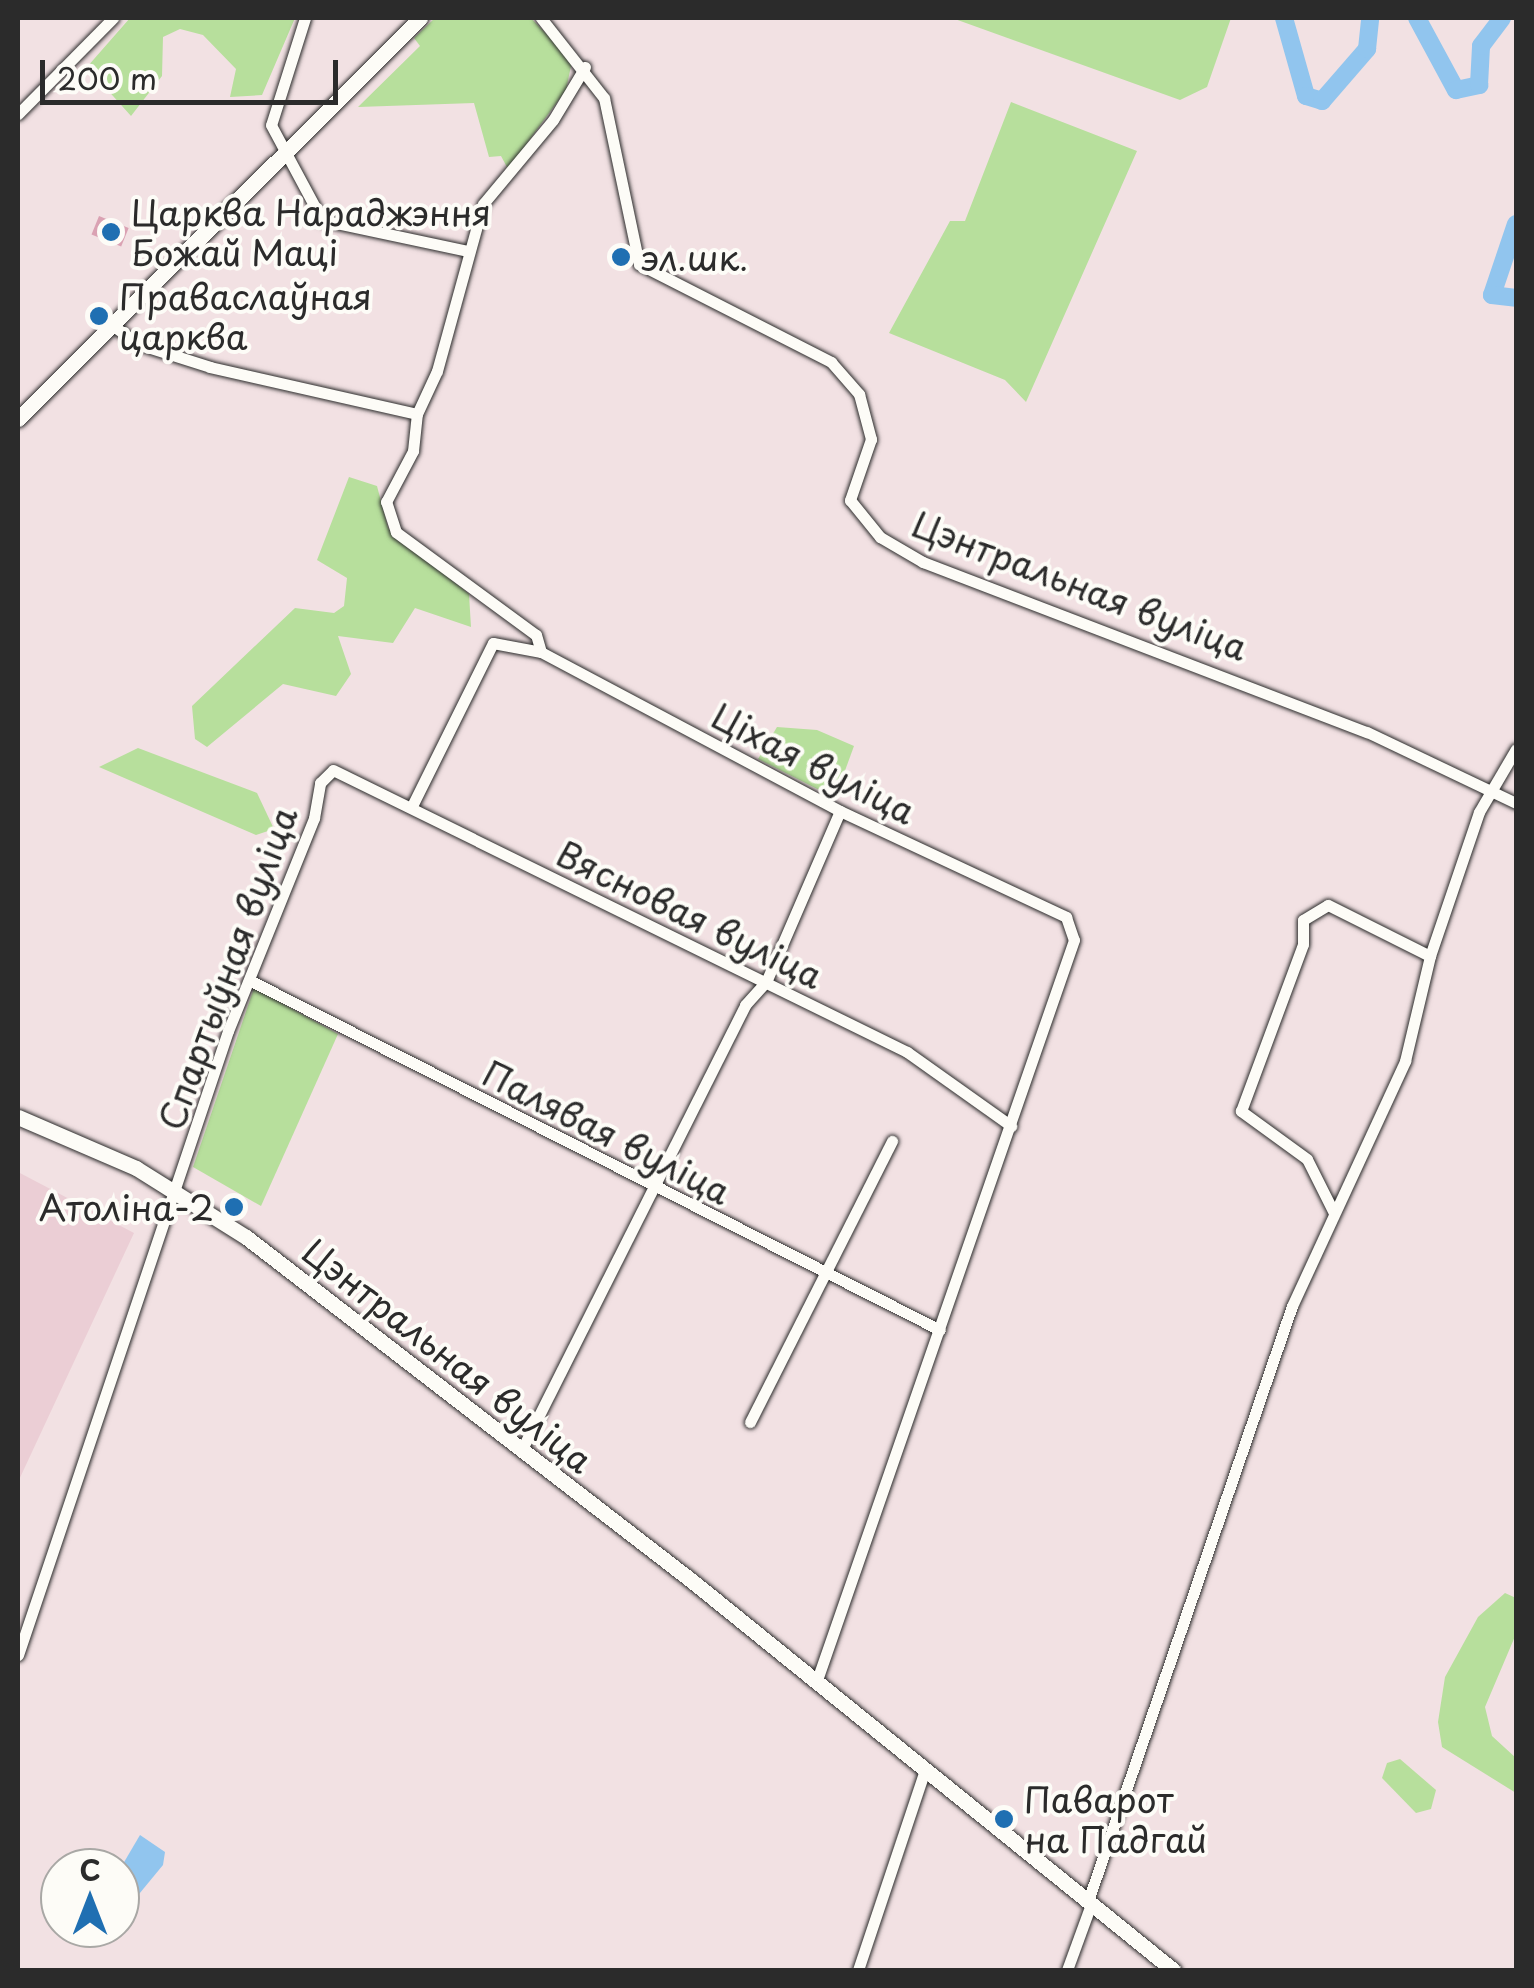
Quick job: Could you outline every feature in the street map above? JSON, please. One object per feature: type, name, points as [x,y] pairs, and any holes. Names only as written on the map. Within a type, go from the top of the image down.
[{"type":"street","points":[[18,114],[113,18]]},
{"type":"street","points":[[304,18],[272,125],[322,220],[468,251]]},
{"type":"street","points":[[18,419],[420,18]]},
{"type":"street","points":[[412,806],[492,643],[541,652],[536,635],[388,519],[386,502],[413,450],[417,414],[449,334],[483,204],[588,71],[541,18]]},
{"type":"street","name":"Цэнтральная вуліца","points":[[588,71],[616,136],[639,264],[831,362],[851,383],[872,423],[850,500],[880,537],[923,562],[1026,595],[1382,738],[1516,803]]},
{"type":"street","points":[[111,324],[138,344],[210,367],[417,414]]},
{"type":"street","name":"Ціхая вуліца","points":[[541,652],[840,811],[1066,917],[1074,940],[1011,1126]]},
{"type":"street","points":[[1067,1970],[1242,1445],[1334,1213],[1405,1061],[1430,956],[1491,792],[1516,749]]},
{"type":"street","name":"Вясновая вуліца","points":[[333,770],[908,1052],[1011,1126]]},
{"type":"street","name":"Спартыўная вуліца","points":[[18,1655],[175,1189],[314,818],[320,783],[333,770]]},
{"type":"street","points":[[522,1449],[746,1005],[766,982],[840,811]]},
{"type":"street","points":[[1334,1213],[1308,1159],[1246,1120],[1242,1099],[1281,1009],[1303,920],[1318,904],[1430,956]]},
{"type":"street","name":"Палявая вуліца","points":[[251,980],[940,1330]]},
{"type":"street","name":"Цэнтральная вуліца","points":[[18,1117],[175,1189],[522,1449],[816,1680],[1173,1970]]},
{"type":"street","points":[[816,1680],[1011,1126]]},
{"type":"street","points":[[750,1422],[831,1275],[892,1142]]},
{"type":"street","points":[[858,1970],[925,1770]]},
{"type":"shaded area","points":[[18,1172],[134,1233],[18,1482]]},
{"type":"green space","points":[[130,18],[295,18],[262,95],[230,97],[236,69],[203,35],[180,29],[163,37],[162,76],[131,116],[87,67]]},
{"type":"green space","points":[[435,18],[531,18],[572,61],[566,90],[508,169],[501,156],[489,157],[474,103],[358,107],[420,46],[414,38]]},
{"type":"green space","points":[[952,18],[1231,18],[1207,87],[1180,100]]},
{"type":"green space","points":[[1011,102],[1137,151],[1026,402],[1005,380],[889,333],[950,221],[965,221]]},
{"type":"green space","points":[[349,477],[377,486],[388,528],[469,594],[471,627],[415,608],[393,643],[338,636],[351,674],[336,696],[283,684],[207,747],[195,739],[192,706],[295,608],[334,613],[344,606],[347,578],[317,560]]},
{"type":"green space","points":[[777,727],[817,730],[854,746],[835,798],[758,759]]},
{"type":"green space","points":[[138,748],[257,793],[274,829],[256,835],[99,767]]},
{"type":"green space","points":[[254,988],[338,1034],[261,1206],[193,1167]]},
{"type":"green space","points":[[1505,1593],[1516,1598],[1516,1634],[1485,1707],[1492,1736],[1516,1758],[1516,1793],[1442,1747],[1438,1722],[1445,1677],[1478,1617]]},
{"type":"green space","points":[[1400,1759],[1436,1790],[1431,1809],[1416,1813],[1382,1778],[1387,1763]]},
{"type":"water","points":[[140,1835],[165,1852],[163,1865],[140,1893],[140,1848],[132,1848]]},
{"type":"building","name":"Царква Нараджэння Божай Маці","points":[[99,216],[129,228],[121,247],[92,235]]},
{"type":"waterway","points":[[1284,18],[1306,96],[1322,101],[1367,49],[1370,18]]},
{"type":"waterway","points":[[1417,18],[1456,90],[1479,85],[1481,46],[1502,18]]},
{"type":"waterway","points":[[1516,224],[1492,295],[1516,298]]},
{"type":"place","name":"Царква Нараджэння Божай Маці","points":[[111,232]]},
{"type":"place","name":"эл.шк.","points":[[621,257]]},
{"type":"place","name":"Праваслаўная царква","points":[[99,316]]},
{"type":"place","name":"Атоліна-2","points":[[234,1207]]},
{"type":"place","name":"Паварот на Падгай","points":[[1004,1819]]}]
